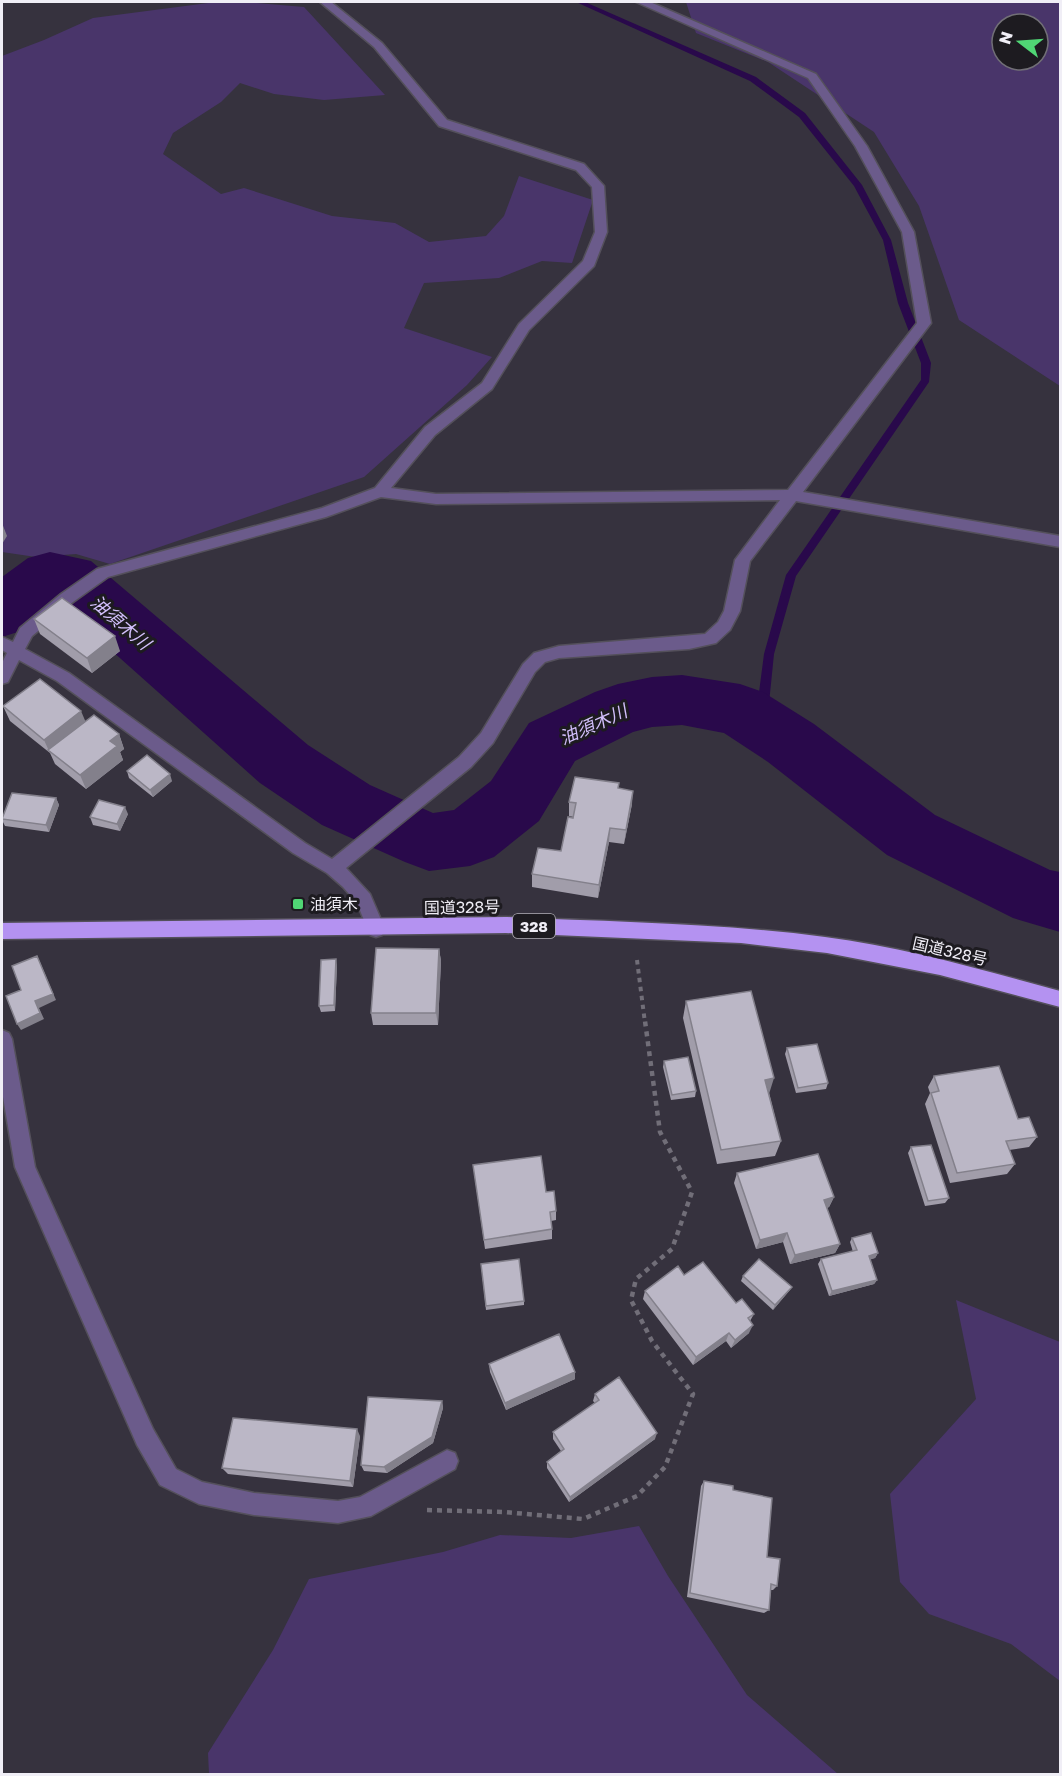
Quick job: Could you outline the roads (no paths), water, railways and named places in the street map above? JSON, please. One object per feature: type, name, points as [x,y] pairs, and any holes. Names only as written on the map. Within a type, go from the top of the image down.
[{"type":"highway","name":"国道328号","points":[[2,931],[506,925],[741,935],[827,945],[940,967],[1060,999]]},
{"type":"street","points":[[325,2],[378,45],[443,123],[580,167],[598,186],[601,232],[589,263],[524,327],[486,386],[430,431],[380,492]]},
{"type":"street","points":[[333,868],[355,853],[465,762],[487,738],[520,681],[540,657],[559,652],[689,643],[710,639],[724,626],[732,611],[743,560],[924,324],[908,232],[861,146],[812,76],[642,2]]},
{"type":"street","points":[[2,678],[10,646],[67,598],[103,573],[326,512],[380,492],[436,499],[792,495],[1060,541]]},
{"type":"street","points":[[10,646],[63,677],[299,848],[333,868],[364,898],[376,928]]},
{"type":"street","points":[[2,1039],[25,1167],[145,1437],[168,1477],[199,1492],[254,1504],[338,1512],[363,1508],[447,1461]]},
{"type":"waterway","points":[[580,2],[753,79],[802,115],[858,185],[887,240],[903,303],[926,363],[926,380],[791,575],[769,654],[761,723]]},
{"type":"waterway","name":"油須木川","points":[[2,614],[24,592],[50,574],[69,577],[284,764],[346,805],[429,842],[470,837],[515,801],[552,742],[618,710],[652,702],[682,700],[740,710],[791,743],[911,835],[1038,897],[1060,902]]},
{"type":"place","name":"油須木","points":[[298,904]]}]
